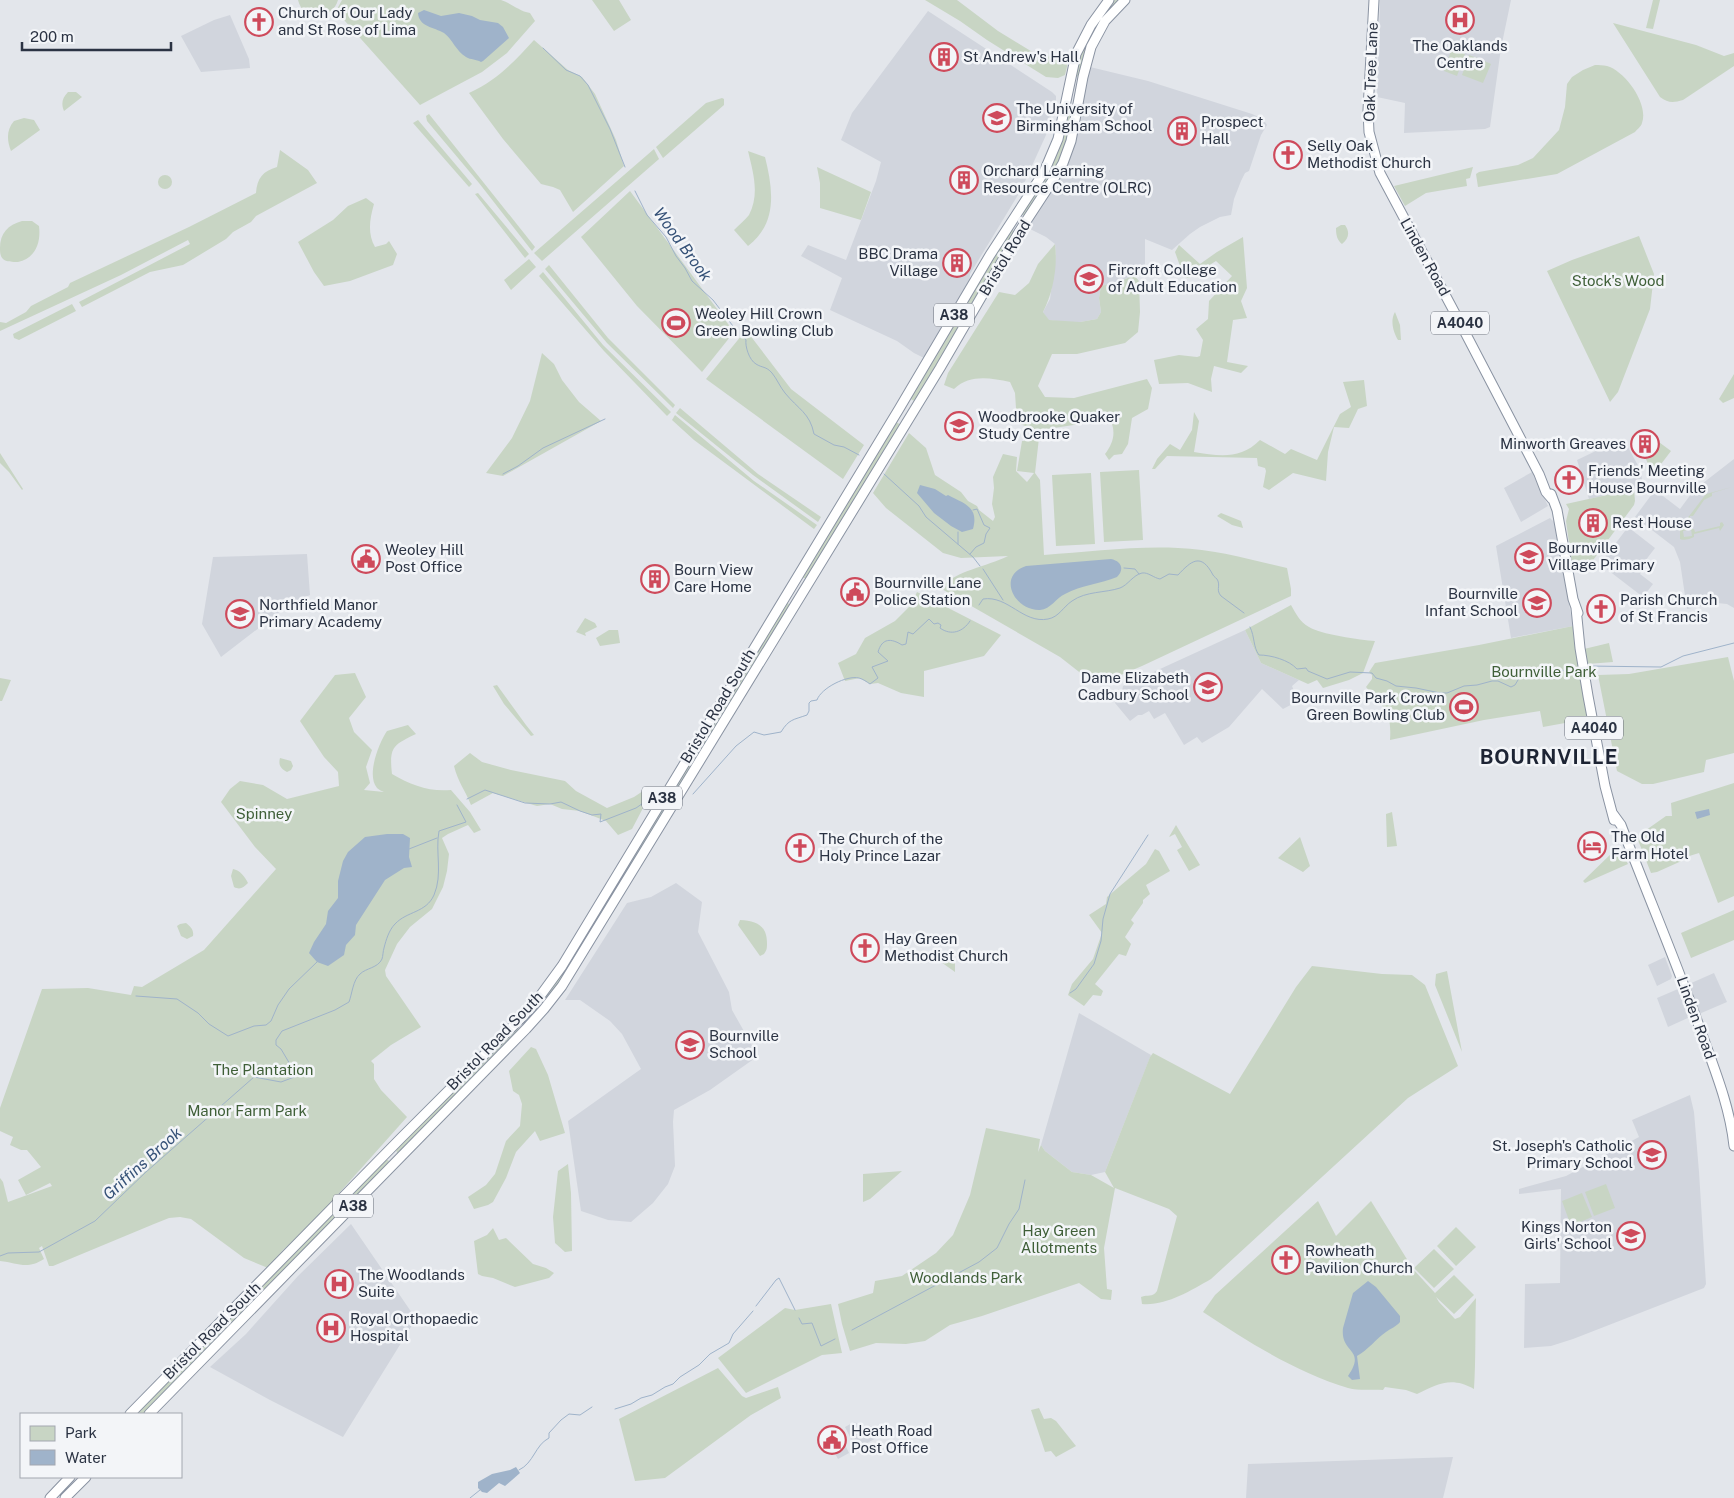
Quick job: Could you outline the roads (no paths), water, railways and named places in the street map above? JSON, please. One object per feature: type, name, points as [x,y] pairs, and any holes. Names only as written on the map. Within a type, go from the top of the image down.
[{"type":"highway","name":"Bristol Road","points":[[826,529],[990,255],[1044,172],[1058,138],[1076,54],[1109,0]]},
{"type":"highway","name":"Bristol Road","points":[[840,531],[911,416],[1019,232],[1053,180],[1071,141],[1082,81],[1095,38],[1106,21],[1125,0]]},
{"type":"highway","name":"Oak Tree Lane","points":[[1374,0],[1368,110],[1369,132],[1380,173]]},
{"type":"highway","points":[[1070,78],[1082,81]]},
{"type":"highway","points":[[1067,95],[1079,96]]},
{"type":"highway","points":[[1064,106],[1073,106],[1076,112]]},
{"type":"highway","name":"Linden Road","points":[[1380,173],[1539,474],[1549,489],[1557,510],[1576,608],[1579,640],[1605,786],[1618,832],[1647,893],[1683,980],[1721,1087],[1734,1146]]},
{"type":"highway","points":[[1016,213],[1022,218],[1028,218]]},
{"type":"highway","points":[[1010,224],[1015,226],[1019,232]]},
{"type":"highway","points":[[904,400],[911,416]]},
{"type":"highway","points":[[897,413],[911,416]]},
{"type":"highway","name":"Bristol Road South","points":[[131,1413],[535,1003],[562,966],[826,529]]},
{"type":"highway","name":"Bristol Road South","points":[[150,1413],[530,1025],[562,986],[840,531]]},
{"type":"highway","points":[[798,574],[807,585]]},
{"type":"highway","points":[[797,601],[791,586],[807,585]]},
{"type":"highway","points":[[783,599],[797,601]]},
{"type":"highway","points":[[589,919],[603,903],[612,898],[616,899]]},
{"type":"highway","points":[[522,1017],[530,1025]]},
{"type":"highway","points":[[388,1151],[398,1161]]},
{"type":"highway","points":[[50,1498],[69,1478]]},
{"type":"highway","points":[[65,1498],[85,1478]]},
{"type":"water","points":[[424,10],[441,16],[459,13],[480,20],[498,23],[503,27],[509,38],[483,61],[470,59],[460,52],[444,33],[421,21],[418,13]]},
{"type":"water","points":[[920,485],[935,489],[969,507],[974,516],[973,529],[962,532],[934,513],[917,493]]},
{"type":"water","points":[[1111,559],[1121,566],[1121,571],[1117,577],[1071,591],[1044,609],[1031,609],[1023,605],[1012,592],[1012,577],[1017,571],[1026,566]]},
{"type":"water","points":[[1709,809],[1710,815],[1697,819],[1695,812]]},
{"type":"water","points":[[403,834],[410,838],[409,857],[412,867],[404,868],[385,880],[356,925],[355,935],[346,945],[344,955],[328,966],[317,962],[309,953],[326,924],[328,911],[338,898],[338,881],[343,861],[348,852],[365,837]]},
{"type":"water","points":[[1368,1281],[1376,1287],[1400,1316],[1400,1322],[1357,1356],[1360,1379],[1352,1380],[1348,1376],[1355,1360],[1354,1355],[1345,1343],[1343,1328],[1353,1293]]},
{"type":"water","points":[[516,1467],[520,1473],[505,1486],[499,1483],[487,1493],[482,1492],[478,1488],[478,1482],[492,1474]]},
{"type":"waterway","name":"Wood Brook","points":[[543,48],[566,70],[580,76],[588,85],[610,129],[625,167]]},
{"type":"waterway","name":"Wood Brook","points":[[635,191],[647,215],[666,237],[692,281],[713,300],[736,330]]},
{"type":"waterway","name":"Wood Brook","points":[[743,336],[746,340],[751,359],[772,373],[785,393],[810,421],[814,434],[834,445],[844,447],[859,455]]},
{"type":"waterway","points":[[503,474],[543,448],[605,419]]},
{"type":"waterway","name":"Wood Brook","points":[[884,474],[919,506],[926,517],[973,557],[980,566]]},
{"type":"waterway","points":[[970,554],[976,547],[984,543],[990,528],[984,525],[977,509],[973,510]]},
{"type":"waterway","points":[[958,532],[958,544]]},
{"type":"waterway","points":[[979,605],[983,599],[992,599],[1000,601],[1031,617],[1048,619],[1061,612],[1069,603],[1077,598],[1120,588],[1139,574],[1146,573],[1160,579],[1169,574],[1178,575],[1187,566],[1200,561],[1209,568],[1213,576],[1218,580],[1221,596],[1244,613]]},
{"type":"waterway","points":[[1124,568],[1135,569],[1139,574]]},
{"type":"waterway","name":"Wood Brook","points":[[983,569],[1003,600]]},
{"type":"waterway","name":"Griffins Brook","points":[[693,794],[736,746],[754,732],[764,735],[781,732],[789,722],[807,715],[809,703],[817,700],[819,695],[841,680],[859,678],[870,684],[878,678],[872,667],[888,661],[878,652],[884,642],[891,640],[902,645],[906,644],[908,632],[913,634],[929,619],[934,624],[938,623],[941,625],[940,628],[948,632],[956,632],[964,628],[970,621]]},
{"type":"waterway","points":[[1250,627],[1259,655],[1280,659],[1297,669],[1306,668],[1308,671],[1327,679],[1350,672],[1372,673],[1376,678],[1396,686],[1447,693],[1464,686],[1492,681],[1498,681],[1511,687],[1515,685],[1521,675],[1530,670],[1545,667],[1559,671],[1578,668]]},
{"type":"waterway","points":[[1588,666],[1661,667],[1683,656],[1734,643]]},
{"type":"waterway","points":[[467,799],[485,790],[525,803],[550,804],[561,802],[592,815],[601,814],[600,822],[636,808],[652,797]]},
{"type":"waterway","name":"Griffins Brook","points":[[0,1256],[8,1253],[39,1252],[95,1221],[146,1172],[254,1077],[281,1082],[297,1076],[281,1049],[276,1045],[276,1040],[282,1031],[335,1010],[349,1002],[354,983],[358,977],[378,964],[382,959],[387,938],[393,926],[431,901],[438,879],[439,831],[466,822],[457,805]]},
{"type":"waterway","points":[[1070,993],[1076,989],[1094,964],[1101,941],[1103,919],[1110,894],[1148,835]]},
{"type":"waterway","points":[[409,849],[437,838]]},
{"type":"waterway","points":[[136,996],[177,999],[228,1036],[254,1026],[266,1025],[271,1021],[278,1005],[289,989],[317,962]]},
{"type":"waterway","points":[[852,1330],[979,1262],[997,1248],[1019,1209],[1025,1180]]},
{"type":"waterway","points":[[756,1306],[779,1278],[795,1310]]},
{"type":"waterway","points":[[615,1409],[652,1395],[673,1384],[680,1377],[699,1365],[710,1354],[729,1343],[733,1334],[753,1311]]},
{"type":"waterway","points":[[799,1318],[802,1324],[812,1323],[821,1346],[835,1339]]},
{"type":"waterway","points":[[519,1470],[528,1463],[544,1441],[549,1438],[549,1433],[561,1420],[569,1414],[580,1415],[592,1407]]},
{"type":"waterway","points":[[470,1498],[480,1490]]},
{"type":"place","name":"The Oaklands Centre","points":[[1460,20]]},
{"type":"place","name":"Church of Our Lady and St Rose of Lima","points":[[259,22]]},
{"type":"place","name":"St Andrew's Hall","points":[[944,57]]},
{"type":"place","name":"The University of Birmingham School","points":[[997,118]]},
{"type":"place","name":"Prospect Hall","points":[[1182,131]]},
{"type":"place","name":"Selly Oak Methodist Church","points":[[1288,155]]},
{"type":"place","name":"Orchard Learning Resource Centre (OLRC)","points":[[964,180]]},
{"type":"place","name":"BBC Drama Village","points":[[957,263]]},
{"type":"place","name":"Fircroft College of Adult Education","points":[[1089,279]]},
{"type":"place","name":"Weoley Hill Crown Green Bowling Club","points":[[676,323]]},
{"type":"place","name":"Woodbrooke Quaker Study Centre","points":[[959,426]]},
{"type":"place","name":"Minworth Greaves","points":[[1645,444]]},
{"type":"place","name":"Friends' Meeting House Bournville","points":[[1569,480]]},
{"type":"place","name":"Rest House","points":[[1593,523]]},
{"type":"place","name":"Bournville Village Primary","points":[[1529,557]]},
{"type":"place","name":"Weoley Hill Post Office","points":[[366,559]]},
{"type":"place","name":"Bourn View Care Home","points":[[655,579]]},
{"type":"place","name":"Bournville Lane Police Station","points":[[855,592]]},
{"type":"place","name":"Bournville Infant School","points":[[1537,603]]},
{"type":"place","name":"Parish Church of St Francis","points":[[1601,609]]},
{"type":"place","name":"Northfield Manor Primary Academy","points":[[240,614]]},
{"type":"place","name":"Dame Elizabeth Cadbury School","points":[[1208,687]]},
{"type":"place","name":"Bournville Park Crown Green Bowling Club","points":[[1464,707]]},
{"type":"place","name":"The Old Farm Hotel","points":[[1592,846]]},
{"type":"place","name":"The Church of the Holy Prince Lazar","points":[[800,848]]},
{"type":"place","name":"Hay Green Methodist Church","points":[[865,948]]},
{"type":"place","name":"Bournville School","points":[[690,1045]]},
{"type":"place","name":"St. Joseph's Catholic Primary School","points":[[1652,1155]]},
{"type":"place","name":"Kings Norton Girls' School","points":[[1631,1236]]},
{"type":"place","name":"Rowheath Pavilion Church","points":[[1286,1260]]},
{"type":"place","name":"The Woodlands Suite","points":[[339,1284]]},
{"type":"place","name":"Royal Orthopaedic Hospital","points":[[331,1328]]},
{"type":"place","name":"Heath Road Post Office","points":[[832,1440]]},
{"type":"district","name":"BOURNVILLE","points":[[1549,757]]},
{"type":"park label","name":"Stock's Wood","points":[[1618,281]]},
{"type":"park label","name":"Bournville Park","points":[[1544,672]]},
{"type":"park label","name":"Spinney","points":[[264,814]]},
{"type":"park label","name":"The Plantation","points":[[263,1070]]},
{"type":"park label","name":"Manor Farm Park","points":[[247,1111]]},
{"type":"park label","name":"Hay Green Allotments","points":[[1059,1240]]},
{"type":"park label","name":"Woodlands Park","points":[[966,1278]]}]
